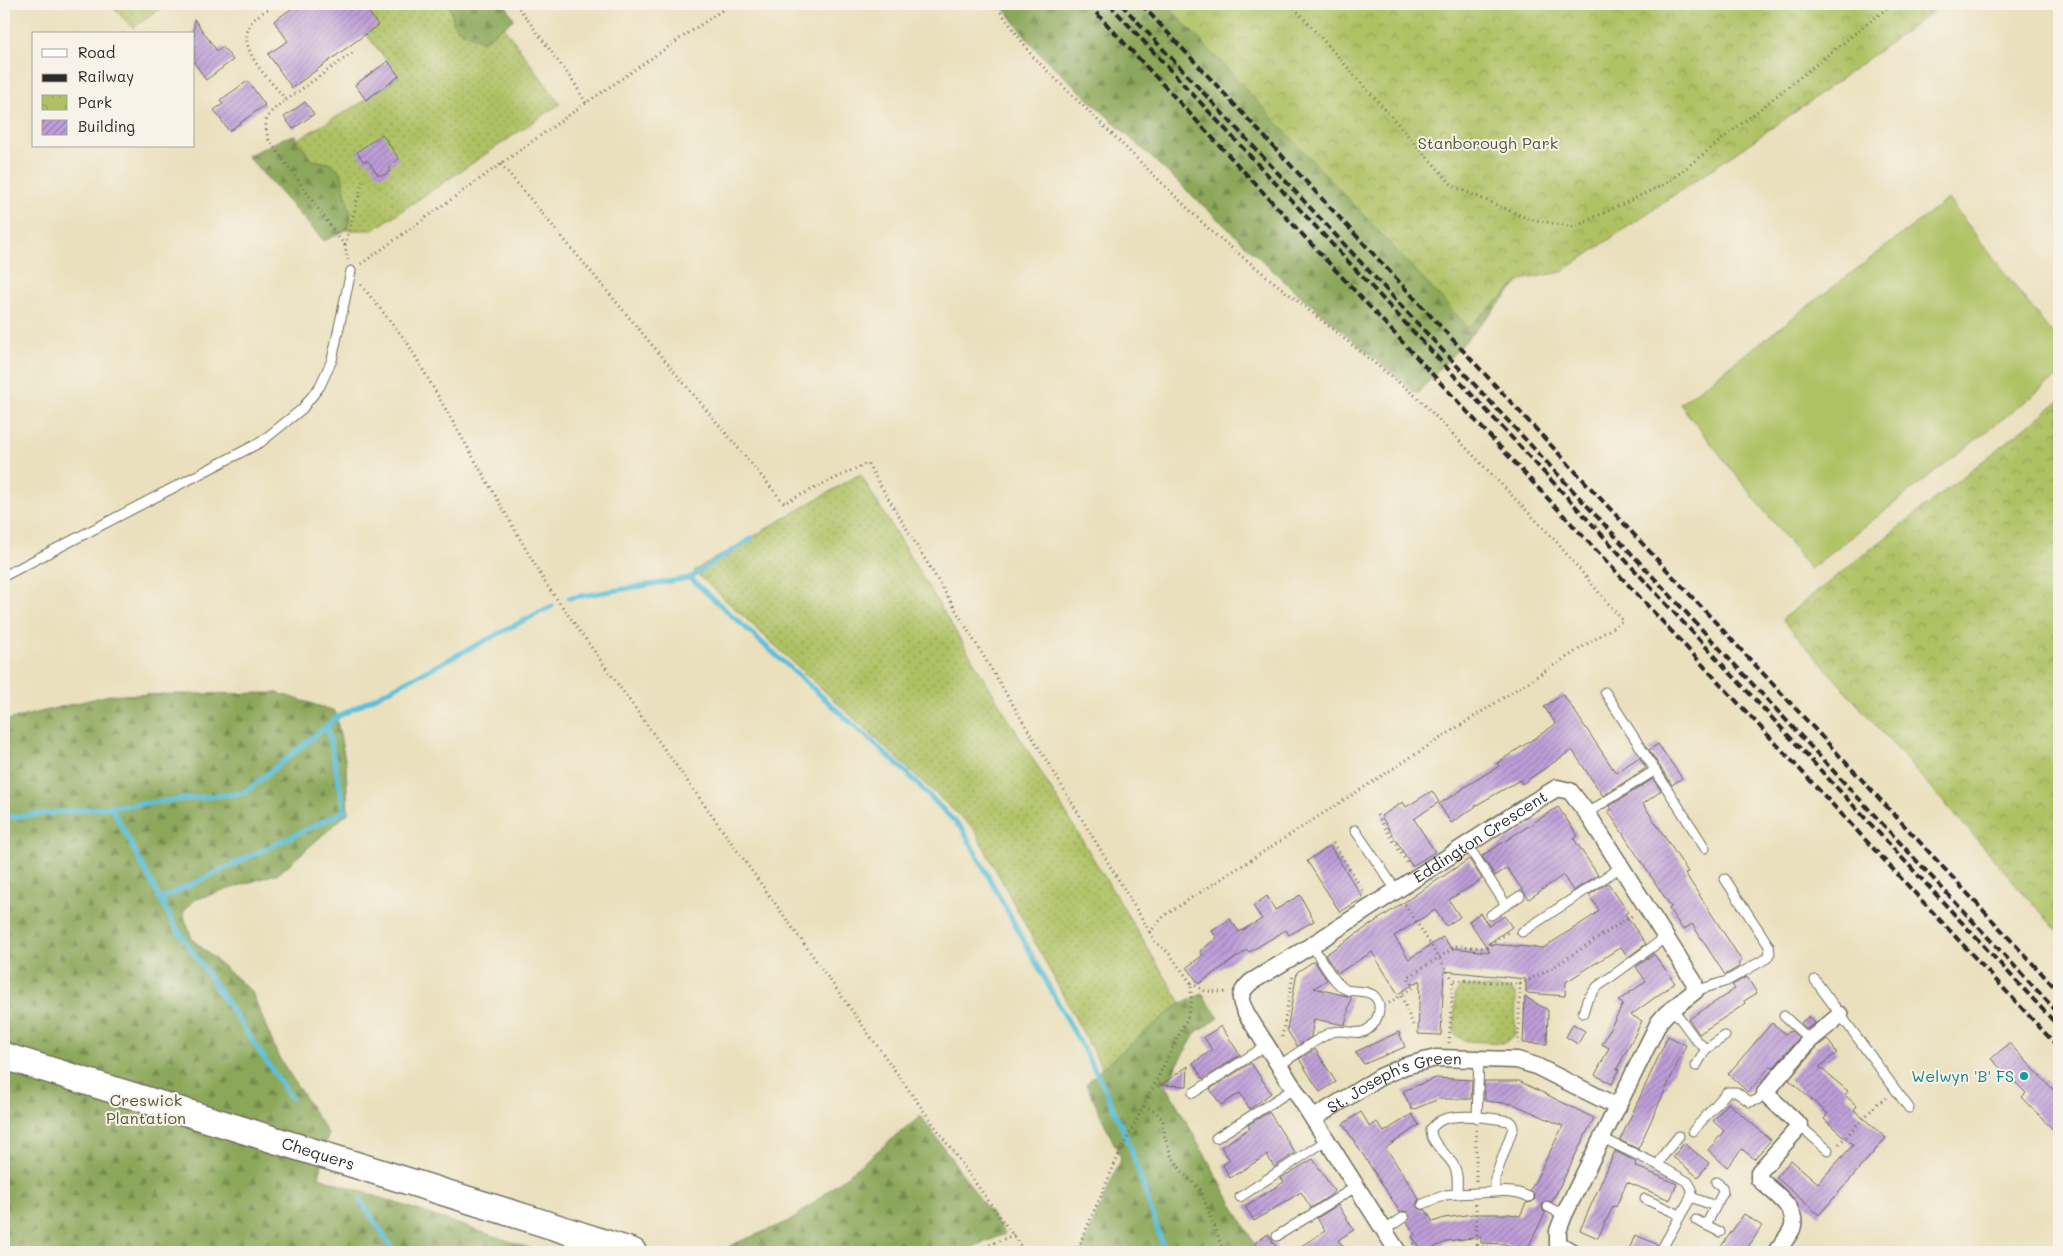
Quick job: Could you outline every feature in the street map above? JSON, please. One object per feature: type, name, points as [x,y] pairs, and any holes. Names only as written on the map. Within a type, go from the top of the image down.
[{"type":"main road","name":"Chequers","points":[[4,1056],[632,1252]]},
{"type":"street","name":"Eddington Crescent","points":[[1240,995],[1251,982],[1315,951],[1396,890],[1557,788],[1570,791],[1586,813],[1694,982],[1695,991]]},
{"type":"street","points":[[1572,1252],[1558,1244],[1558,1231],[1564,1215],[1659,1022],[1695,991]]},
{"type":"street","points":[[1240,995],[1241,1004],[1266,1045],[1398,1252]]},
{"type":"street","points":[[1776,1252],[1792,1229],[1794,1220],[1791,1210],[1759,1179],[1759,1172],[1800,1126],[1765,1093],[1810,1040],[1840,1015]]},
{"type":"street","name":"St. Joseph's Green","points":[[1314,1118],[1380,1077],[1405,1066],[1436,1058],[1517,1060],[1536,1066],[1618,1107]]},
{"type":"lane","points":[[4,576],[261,442],[302,409],[320,386],[332,360],[351,271]]},
{"type":"lane","points":[[1604,692],[1705,848]]},
{"type":"lane","points":[[1586,813],[1654,771]]},
{"type":"lane","points":[[1355,830],[1396,890]]},
{"type":"lane","points":[[1467,844],[1506,905]]},
{"type":"lane","points":[[1522,932],[1621,867]]},
{"type":"lane","points":[[1695,991],[1727,981],[1767,958],[1770,953],[1769,946],[1725,879]]},
{"type":"lane","points":[[1491,915],[1520,896]]},
{"type":"lane","points":[[1583,1013],[1587,1000],[1597,987],[1666,937]]},
{"type":"lane","points":[[1280,1065],[1331,1033],[1342,1030],[1364,1031],[1371,1028],[1376,1020],[1379,1007],[1376,998],[1372,994],[1345,989],[1337,983],[1315,951]]},
{"type":"lane","points":[[1815,980],[1909,1108]]},
{"type":"lane","points":[[1673,1009],[1696,1040],[1706,1049]]},
{"type":"lane","points":[[1784,1016],[1810,1040]]},
{"type":"lane","points":[[1696,1066],[1706,1049],[1725,1036]]},
{"type":"lane","points":[[1193,1093],[1266,1045]]},
{"type":"lane","name":"St. Joseph's Green","points":[[1476,1118],[1480,1058]]},
{"type":"lane","points":[[1216,1138],[1295,1088]]},
{"type":"lane","points":[[1693,1131],[1727,1092],[1736,1092],[1750,1102],[1757,1100],[1765,1093]]},
{"type":"lane","points":[[1457,1194],[1458,1177],[1454,1166],[1432,1137],[1431,1129],[1448,1118],[1500,1119],[1512,1124],[1511,1134],[1495,1178],[1495,1192]]},
{"type":"lane","points":[[1800,1126],[1828,1150]]},
{"type":"lane","points":[[1658,1165],[1665,1152],[1678,1136]]},
{"type":"lane","points":[[1602,1138],[1658,1165],[1688,1182],[1692,1189],[1690,1197],[1660,1252]]},
{"type":"lane","points":[[1240,1197],[1327,1140]]},
{"type":"lane","points":[[1706,1225],[1723,1192],[1722,1187],[1716,1182]]},
{"type":"lane","points":[[1277,1236],[1357,1186]]},
{"type":"lane","points":[[1423,1204],[1445,1195],[1457,1194],[1509,1191],[1529,1197]]},
{"type":"lane","points":[[1690,1197],[1715,1206]]},
{"type":"lane","points":[[1645,1199],[1680,1215]]},
{"type":"lane","points":[[1548,1207],[1564,1215]]},
{"type":"lane","points":[[1385,1230],[1404,1217]]},
{"type":"lane","points":[[1696,1220],[1720,1232]]},
{"type":"path","points":[[276,4],[251,22],[246,36],[250,55],[286,100]]},
{"type":"path","points":[[516,4],[575,84],[586,103]]},
{"type":"path","points":[[351,271],[586,103],[731,4]]},
{"type":"path","points":[[995,4],[1034,56],[1213,233],[1418,398],[1554,539],[1623,621],[1165,915],[1150,932]]},
{"type":"path","points":[[1291,4],[1453,186],[1529,218],[1574,227],[1667,183],[1892,4]]},
{"type":"path","points":[[355,51],[269,113],[264,127],[268,140],[344,246],[351,271],[407,342],[546,584],[1025,1252]]},
{"type":"path","points":[[501,164],[784,503],[867,463],[1155,942],[1168,952],[1191,983],[1205,990],[1240,995]]},
{"type":"path","points":[[344,246],[363,180]]},
{"type":"path","points":[[1377,815],[1417,877]]},
{"type":"path","points":[[1333,843],[1373,906]]},
{"type":"path","points":[[1396,890],[1453,980],[1448,1058]]},
{"type":"path","points":[[1453,980],[1520,984],[1549,970],[1646,907]]},
{"type":"path","points":[[1413,1025],[1401,995],[1413,987],[1408,977],[1457,946],[1485,948],[1512,929],[1522,932]]},
{"type":"path","points":[[1294,1056],[1281,1036],[1294,972],[1315,951]]},
{"type":"path","points":[[1076,1252],[1116,1161],[1188,1019],[1191,1003],[1191,983]]},
{"type":"path","points":[[1517,1060],[1520,984]]},
{"type":"path","points":[[1828,1150],[1831,1153],[1876,1104],[1896,1090]]},
{"type":"path","points":[[1144,1106],[1155,1111],[1163,1120],[1165,1138],[1172,1155],[1183,1174],[1200,1189],[1224,1252]]},
{"type":"path","points":[[972,1252],[1014,1235]]},
{"type":"path","points":[[1443,1252],[1472,1246],[1495,1247],[1510,1252]]},
{"type":"green space","points":[[109,4],[167,4],[133,28]]},
{"type":"green space","points":[[363,4],[505,4],[514,19],[504,27],[560,104],[373,230],[346,230],[284,147],[366,100],[399,76],[365,33],[377,24]]},
{"type":"green space","points":[[449,4],[505,4],[514,19],[482,42],[455,27]]},
{"type":"green space","points":[[1001,4],[1270,4],[1521,280],[1417,394],[1294,290],[1037,51]]},
{"type":"green space","name":"Stanborough Park","points":[[1166,4],[1943,4],[1798,110],[1562,272],[1521,280],[1468,327]]},
{"type":"green space","points":[[295,135],[311,160],[330,163],[341,172],[351,218],[346,230],[324,241],[247,156],[284,138]]},
{"type":"green space","points":[[1948,199],[2059,343],[2059,375],[1810,569],[1680,404]]},
{"type":"green space","points":[[2059,401],[2059,933],[1782,619]]},
{"type":"green space","points":[[860,474],[1181,1003],[1102,1068],[974,829],[694,571]]},
{"type":"green space","name":"Creswick Plantation","points":[[278,693],[335,711],[346,764],[348,813],[279,873],[194,900],[183,913],[192,939],[252,992],[278,1056],[328,1134],[319,1177],[541,1252],[4,1252],[4,721],[109,695]]},
{"type":"green space","points":[[1461,986],[1510,989],[1516,995],[1515,1035],[1504,1043],[1464,1041],[1454,1033],[1455,994]]},
{"type":"green space","points":[[1202,994],[1219,1018],[1196,1032],[1166,1085],[1259,1252],[1081,1252],[1121,1158],[1086,1084],[1102,1068],[1179,1004]]},
{"type":"green space","points":[[921,1116],[1005,1234],[961,1252],[723,1252],[731,1245],[792,1220]]},
{"type":"building","points":[[298,4],[363,4],[378,25],[292,88],[268,54],[288,41],[274,21]]},
{"type":"building","points":[[194,19],[217,51],[223,47],[233,60],[206,80],[195,64]]},
{"type":"building","points":[[388,61],[399,76],[366,100],[355,85]]},
{"type":"building","points":[[248,81],[265,105],[229,131],[214,110],[223,104],[220,100]]},
{"type":"building","points":[[305,102],[314,114],[293,129],[284,117]]},
{"type":"building","points":[[382,134],[399,159],[390,166],[390,171],[385,175],[378,175],[368,161],[363,161],[357,152]]},
{"type":"building","points":[[1563,694],[1616,773],[1639,757],[1646,768],[1603,796],[1572,750],[1522,784],[1520,780],[1475,806],[1451,823],[1439,804],[1499,766],[1497,763],[1556,724],[1544,707]]},
{"type":"building","points":[[1658,744],[1682,778],[1672,785],[1649,750]]},
{"type":"building","points":[[1653,779],[1661,791],[1643,804],[1688,872],[1685,873],[1742,961],[1738,964],[1740,966],[1725,975],[1692,924],[1683,930],[1669,909],[1671,907],[1608,811],[1612,809],[1610,806]]},
{"type":"building","points":[[1432,791],[1439,802],[1414,819],[1435,852],[1412,866],[1381,816],[1403,802],[1406,807]]},
{"type":"building","points":[[1558,807],[1578,836],[1574,839],[1598,875],[1573,891],[1563,875],[1529,899],[1507,868],[1495,876],[1482,856]]},
{"type":"building","points":[[1330,846],[1363,898],[1340,912],[1307,861]]},
{"type":"building","points":[[1469,859],[1482,879],[1449,900],[1460,917],[1446,926],[1435,910],[1394,936],[1409,959],[1443,937],[1451,948],[1490,952],[1469,921],[1480,913],[1489,926],[1504,916],[1512,927],[1488,944],[1543,948],[1599,910],[1589,895],[1608,883],[1628,912],[1625,914],[1646,944],[1628,957],[1621,947],[1566,982],[1565,996],[1526,993],[1526,979],[1444,971],[1441,1035],[1418,1034],[1420,980],[1398,994],[1372,952],[1338,973],[1325,955]]},
{"type":"building","points":[[1300,895],[1314,921],[1289,935],[1286,930],[1249,952],[1247,950],[1199,984],[1187,967],[1203,955],[1200,951],[1217,938],[1212,931],[1230,919],[1239,932],[1262,919],[1253,906],[1267,896],[1275,910]]},
{"type":"building","points":[[1654,954],[1675,983],[1631,1015],[1642,1021],[1617,1069],[1619,1070],[1612,1084],[1595,1075],[1609,1048],[1602,1044],[1623,1004],[1618,1001],[1646,981],[1636,967]]},
{"type":"building","points":[[1314,961],[1327,980],[1314,988],[1351,997],[1345,1025],[1314,1019],[1311,1037],[1297,1046],[1287,1030],[1297,972]]},
{"type":"building","points":[[1747,977],[1757,993],[1744,1001],[1745,1004],[1699,1034],[1689,1019],[1735,989],[1732,985]]},
{"type":"building","points":[[1525,997],[1548,1010],[1547,1044],[1523,1043]]},
{"type":"building","points":[[1809,1016],[1815,1023],[1807,1029],[1801,1023]]},
{"type":"building","points":[[1772,1023],[1786,1034],[1791,1031],[1799,1038],[1774,1067],[1771,1066],[1748,1092],[1728,1074]]},
{"type":"building","points":[[1573,1024],[1585,1031],[1578,1044],[1566,1037]]},
{"type":"building","points":[[1221,1026],[1240,1055],[1203,1079],[1193,1063],[1212,1050],[1204,1037]]},
{"type":"building","points":[[1399,1032],[1405,1047],[1364,1064],[1355,1052]]},
{"type":"building","points":[[1668,1036],[1686,1045],[1638,1149],[1620,1140]]},
{"type":"building","points":[[1827,1039],[1837,1053],[1819,1067],[1848,1091],[1845,1095],[1857,1106],[1854,1110],[1886,1138],[1819,1215],[1776,1177],[1791,1160],[1818,1183],[1853,1145],[1824,1119],[1828,1114],[1789,1080],[1817,1047]]},
{"type":"building","name":"Welwyn 'B' FS","points":[[2009,1043],[2059,1096],[2059,1136],[2022,1097],[2026,1093],[1991,1059]]},
{"type":"building","points":[[1315,1049],[1336,1082],[1320,1092],[1299,1059]]},
{"type":"building","points":[[1251,1063],[1271,1093],[1250,1109],[1240,1093],[1221,1105],[1210,1089]]},
{"type":"building","points":[[1188,1066],[1187,1086],[1161,1085]]},
{"type":"building","points":[[1436,1078],[1472,1080],[1471,1099],[1439,1099],[1412,1110],[1403,1091]]},
{"type":"building","points":[[1484,1081],[1519,1081],[1594,1118],[1552,1202],[1547,1201],[1542,1205],[1545,1213],[1526,1252],[1505,1244],[1481,1243],[1481,1237],[1447,1241],[1426,1252],[1422,1252],[1412,1236],[1415,1234],[1407,1222],[1410,1219],[1409,1214],[1406,1211],[1400,1212],[1343,1124],[1361,1112],[1370,1127],[1377,1122],[1384,1132],[1412,1114],[1419,1125],[1386,1148],[1419,1199],[1417,1207],[1426,1210],[1433,1222],[1444,1218],[1473,1214],[1510,1214],[1520,1216],[1526,1203],[1532,1202],[1535,1199],[1534,1194],[1530,1191],[1563,1126],[1513,1104],[1485,1101]]},
{"type":"building","points":[[1728,1103],[1771,1140],[1754,1159],[1742,1149],[1727,1167],[1708,1150],[1724,1131],[1713,1121]]},
{"type":"building","points":[[1269,1112],[1295,1153],[1274,1167],[1267,1155],[1230,1178],[1223,1165],[1230,1160],[1221,1147],[1250,1128],[1248,1125]]},
{"type":"building","points":[[1684,1143],[1709,1163],[1698,1177],[1673,1157]]},
{"type":"building","points":[[1615,1151],[1636,1162],[1635,1166],[1677,1184],[1670,1200],[1627,1182],[1616,1207],[1613,1206],[1598,1238],[1580,1230]]},
{"type":"building","points":[[1313,1159],[1334,1191],[1332,1194],[1311,1208],[1301,1192],[1254,1221],[1245,1206],[1284,1182],[1281,1178]]},
{"type":"building","points":[[1338,1205],[1354,1230],[1338,1240],[1347,1252],[1292,1252],[1325,1231],[1317,1218]]},
{"type":"building","points":[[1744,1214],[1762,1226],[1745,1252],[1717,1252]]},
{"type":"building","points":[[1268,1234],[1279,1252],[1260,1252],[1255,1243]]},
{"type":"building","points":[[1635,1235],[1657,1244],[1654,1252],[1628,1252]]},
{"type":"waterway","points":[[690,578],[752,538]]},
{"type":"waterway","points":[[569,598],[690,578],[906,772],[963,830],[1103,1085],[1130,1146],[1165,1252]]},
{"type":"waterway","points":[[4,818],[244,793],[339,716],[552,606]]},
{"type":"waterway","points":[[161,899],[345,811],[327,726]]},
{"type":"waterway","points":[[111,806],[172,921],[291,1098]]},
{"type":"waterway","points":[[360,1200],[395,1252]]},
{"type":"railway","points":[[1088,4],[2059,1048]]},
{"type":"railway","points":[[1109,4],[2059,1027]]},
{"type":"railway","points":[[1121,4],[2059,1014]]},
{"type":"railway","points":[[1141,4],[2059,992]]},
{"type":"place","name":"Welwyn 'B' FS","points":[[2024,1076]]}]
